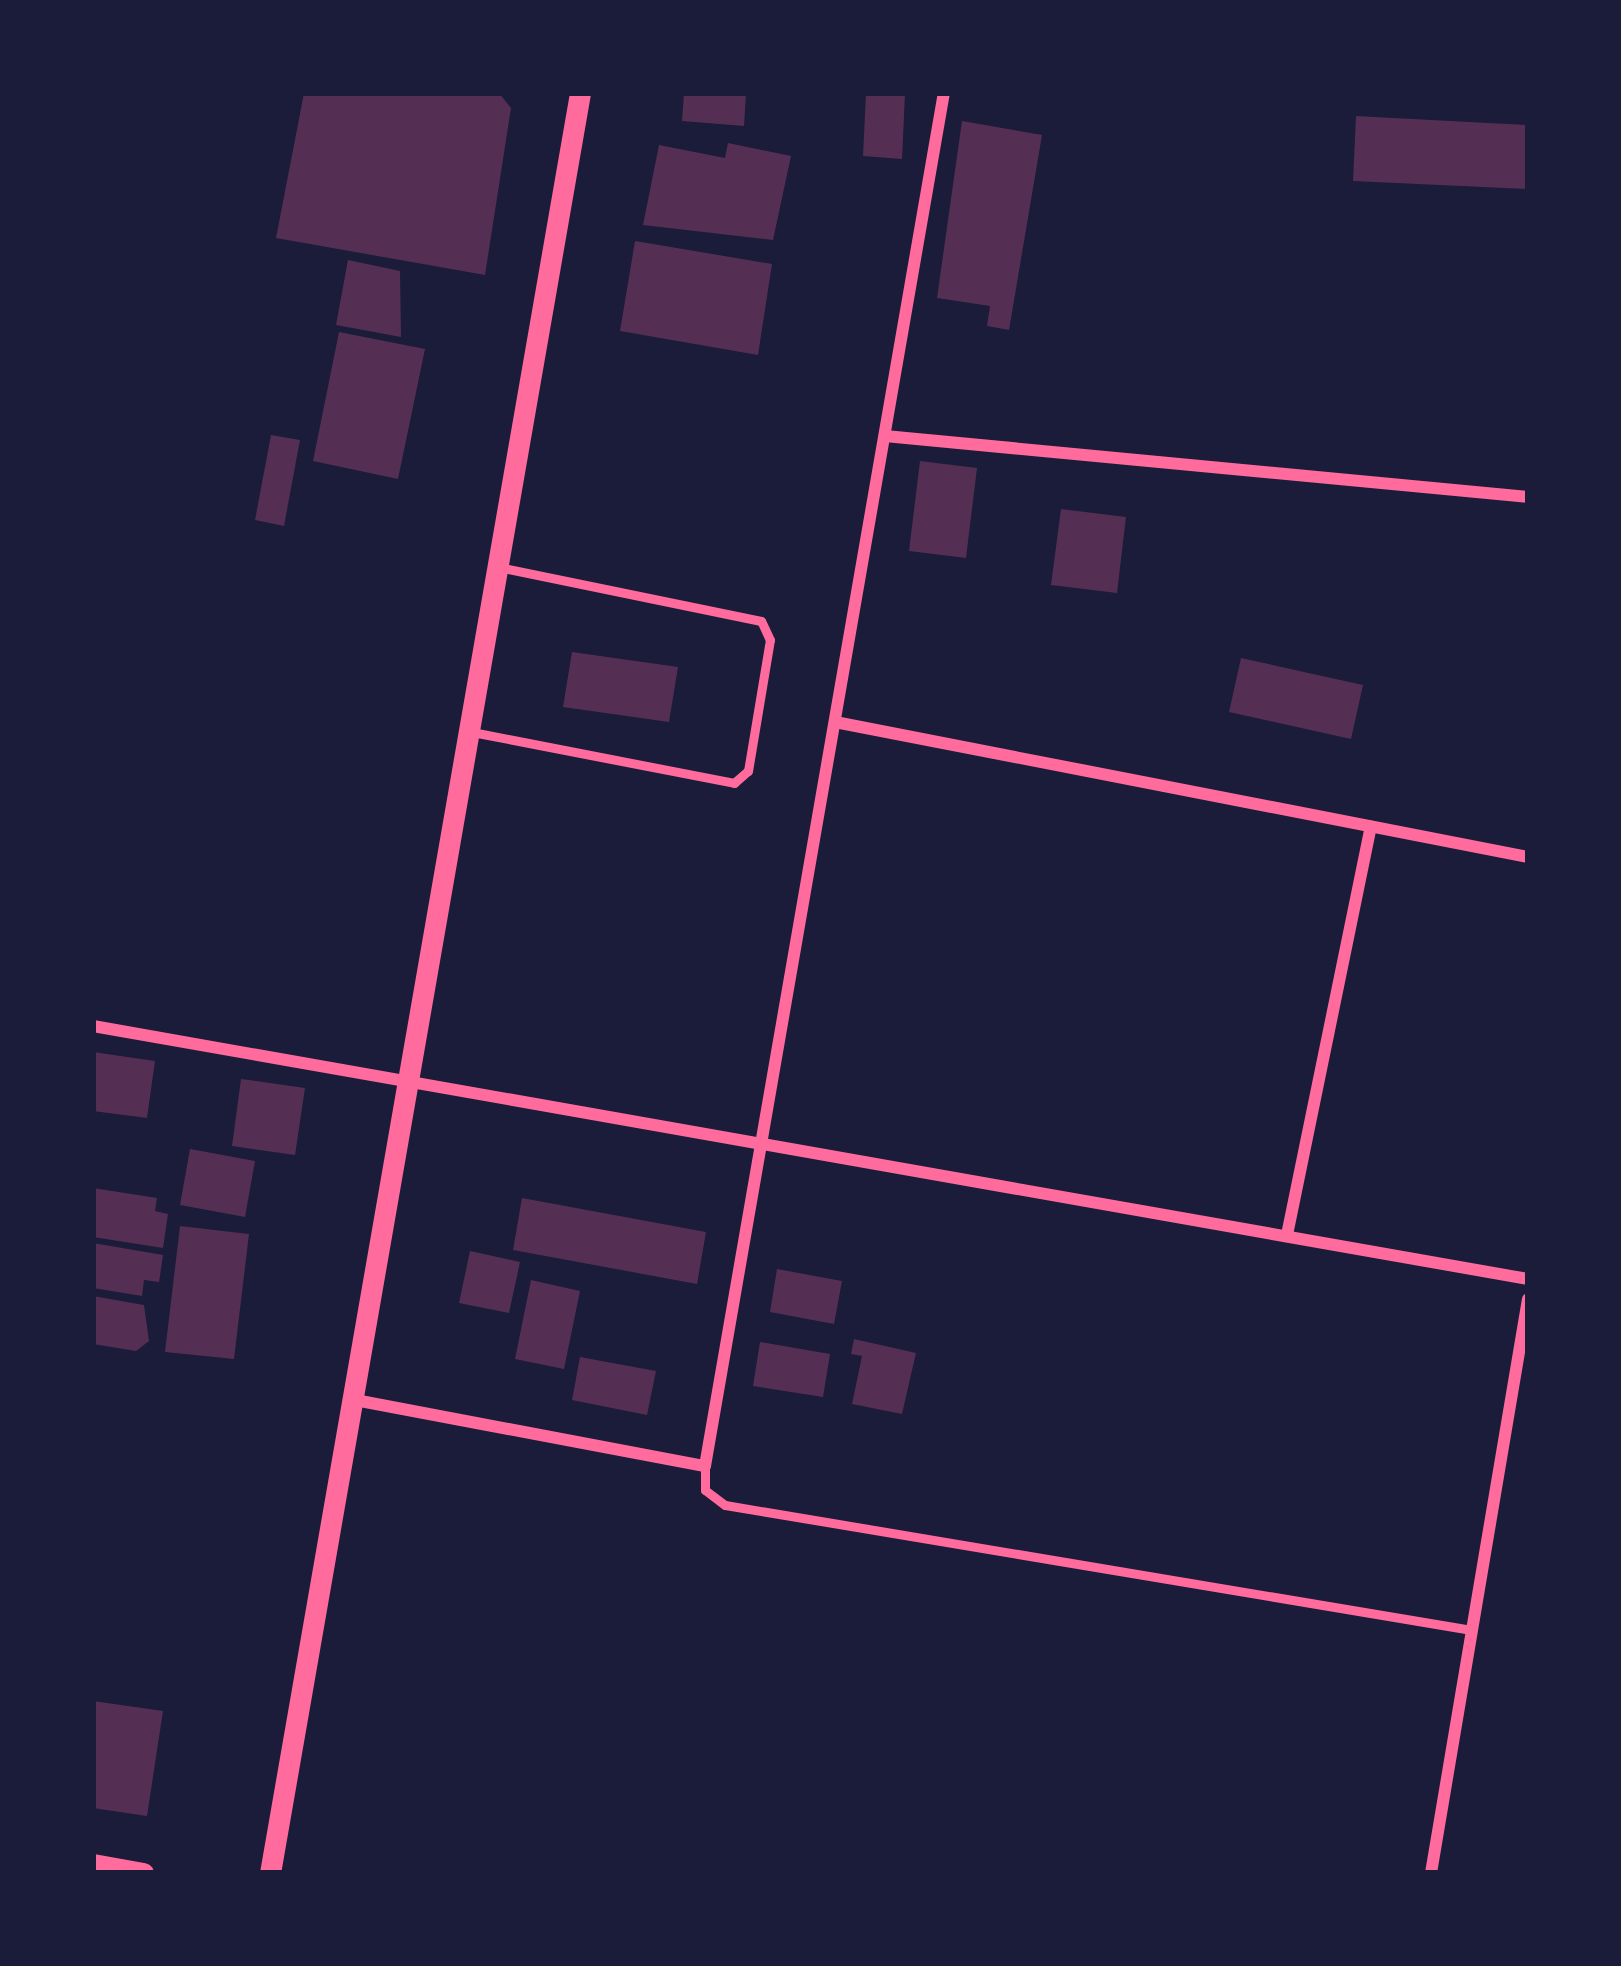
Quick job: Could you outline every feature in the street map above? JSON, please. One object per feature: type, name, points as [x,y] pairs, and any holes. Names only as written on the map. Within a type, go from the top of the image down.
[{"type":"street","points":[[270,1873],[580,93]]},
{"type":"street","points":[[355,1400],[705,1466],[944,93]]},
{"type":"street","points":[[885,436],[1528,497]]},
{"type":"street","points":[[835,722],[1528,857]]},
{"type":"street","points":[[1287,1234],[1371,827]]},
{"type":"street","points":[[93,1026],[406,1086],[763,1138],[1528,1279]]},
{"type":"street","points":[[1431,1873],[1528,1299]]},
{"type":"street","points":[[93,1864],[142,1873]]},
{"type":"lane","points":[[468,731],[734,783],[748,771],[770,640],[761,621],[497,567]]},
{"type":"lane","points":[[705,1466],[705,1490],[725,1505],[1472,1630]]},
{"type":"building","points":[[304,93],[499,93],[511,108],[485,275],[276,238]]},
{"type":"building","points":[[684,93],[746,93],[744,126],[682,121]]},
{"type":"building","points":[[866,93],[905,94],[902,159],[863,156]]},
{"type":"building","points":[[1356,116],[1528,125],[1528,189],[1353,181]]},
{"type":"building","points":[[962,121],[1042,135],[1009,330],[987,326],[990,306],[937,298]]},
{"type":"building","points":[[728,143],[791,156],[773,240],[643,225],[659,145],[725,158]]},
{"type":"building","points":[[635,241],[772,264],[758,355],[620,331]]},
{"type":"building","points":[[348,260],[400,271],[401,337],[336,325]]},
{"type":"building","points":[[339,332],[425,349],[398,479],[313,461]]},
{"type":"building","points":[[271,435],[300,440],[284,526],[255,520]]},
{"type":"building","points":[[920,461],[977,468],[966,558],[909,551]]},
{"type":"building","points":[[1061,509],[1126,517],[1117,593],[1051,585]]},
{"type":"building","points":[[572,652],[678,667],[669,722],[563,707]]},
{"type":"building","points":[[1241,658],[1363,685],[1351,739],[1229,712]]},
{"type":"building","points":[[93,1052],[155,1061],[147,1118],[93,1111]]},
{"type":"building","points":[[241,1079],[305,1088],[295,1155],[232,1146]]},
{"type":"building","points":[[190,1149],[255,1161],[245,1217],[180,1205]]},
{"type":"building","points":[[93,1188],[157,1198],[155,1211],[168,1214],[163,1248],[93,1237]]},
{"type":"building","points":[[522,1198],[706,1232],[697,1284],[513,1250]]},
{"type":"building","points":[[180,1226],[249,1234],[234,1359],[165,1352]]},
{"type":"building","points":[[93,1243],[163,1255],[159,1282],[144,1280],[142,1296],[93,1288]]},
{"type":"building","points":[[470,1251],[520,1262],[509,1313],[459,1303]]},
{"type":"building","points":[[777,1269],[842,1281],[834,1324],[770,1312]]},
{"type":"building","points":[[531,1280],[580,1291],[564,1369],[515,1359]]},
{"type":"building","points":[[93,1296],[144,1305],[149,1341],[136,1351],[93,1344]]},
{"type":"building","points":[[854,1339],[916,1353],[902,1414],[852,1404],[862,1356],[851,1354]]},
{"type":"building","points":[[760,1342],[830,1354],[823,1397],[753,1386]]},
{"type":"building","points":[[580,1357],[656,1371],[647,1415],[572,1400]]},
{"type":"building","points":[[93,1701],[163,1711],[147,1816],[93,1808]]}]
